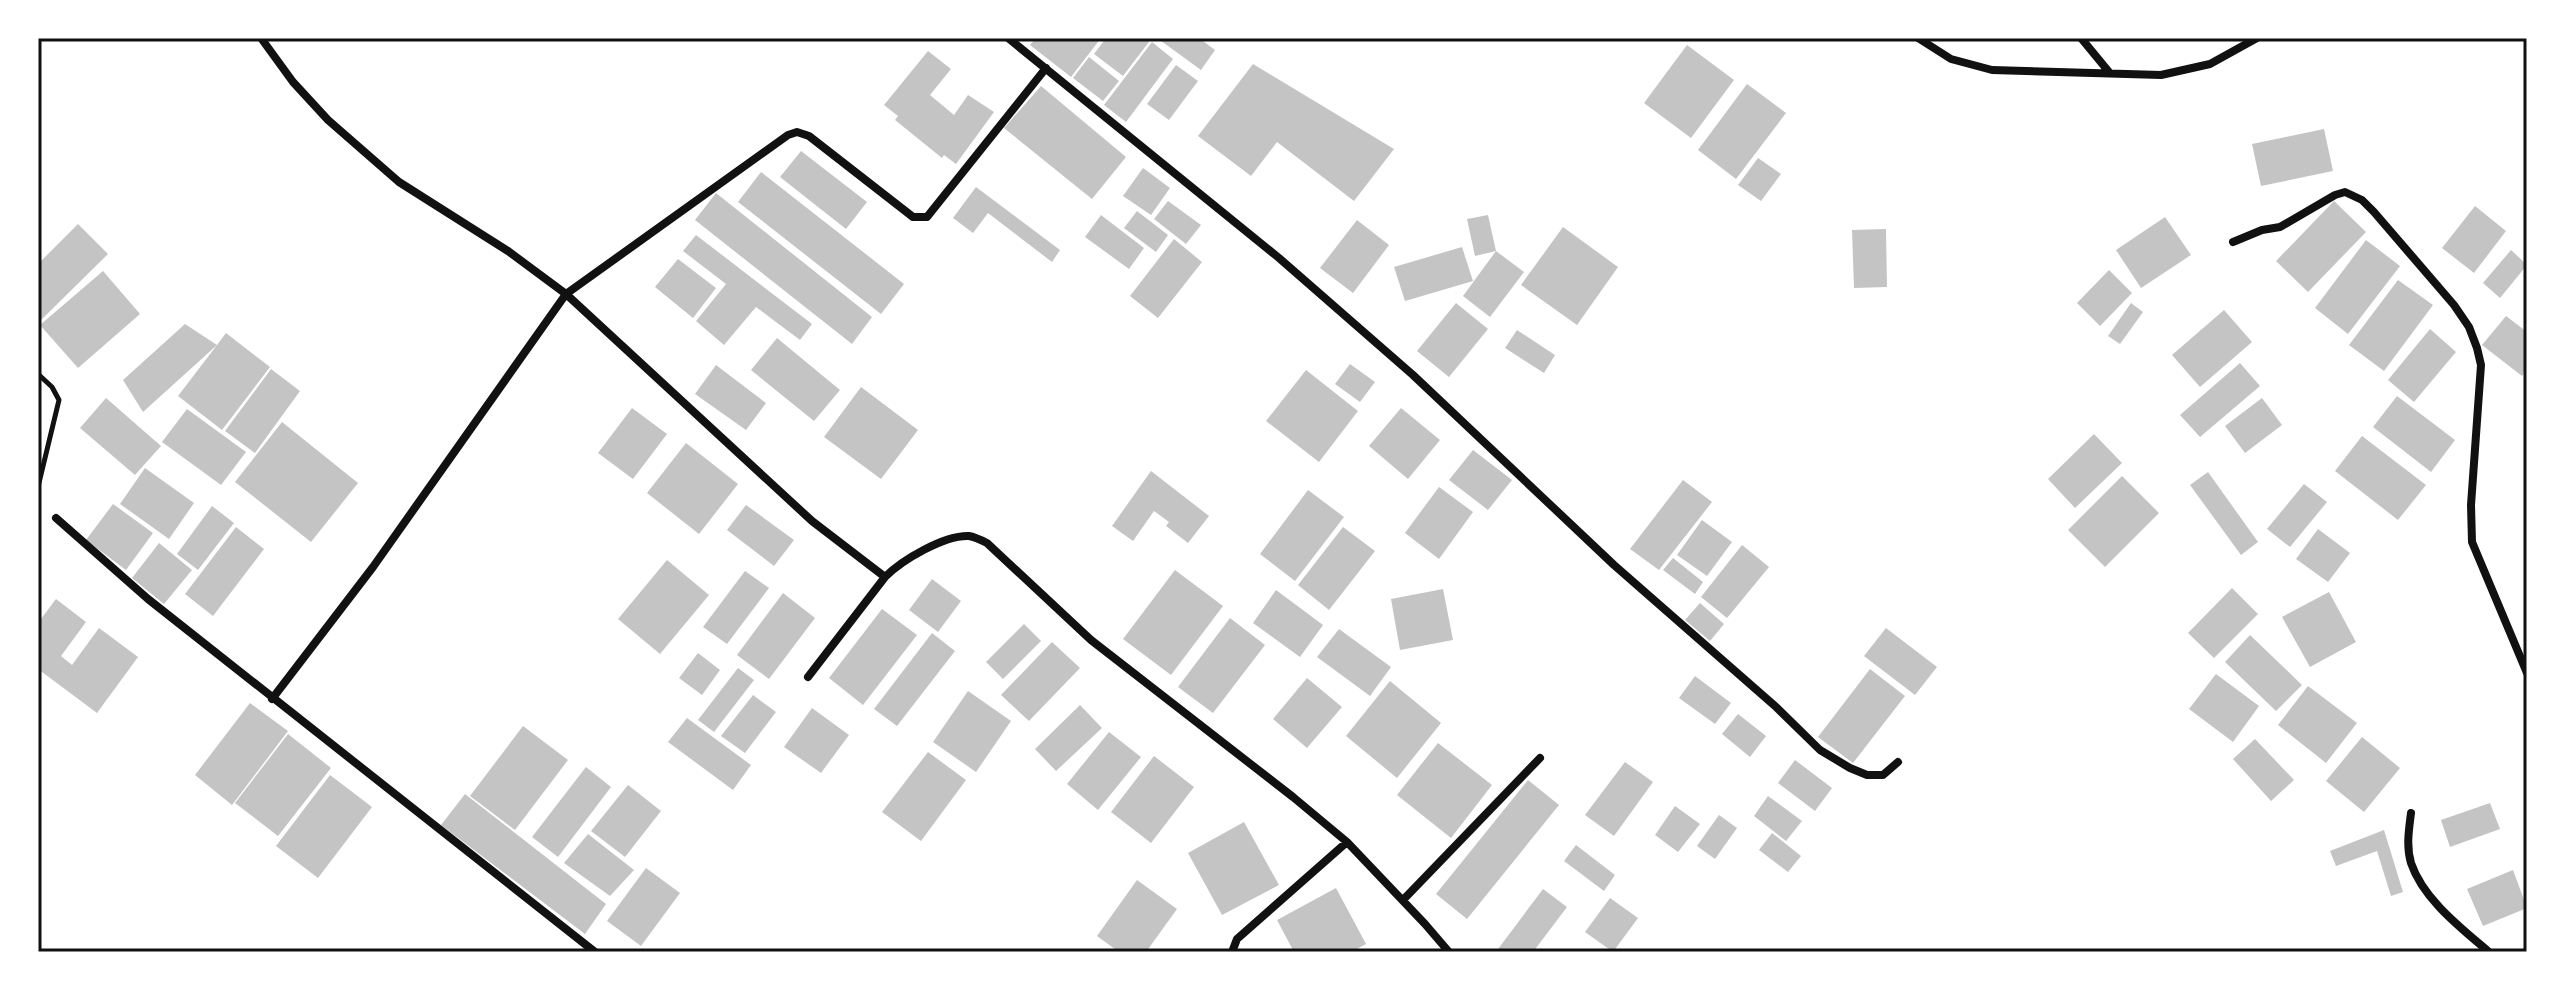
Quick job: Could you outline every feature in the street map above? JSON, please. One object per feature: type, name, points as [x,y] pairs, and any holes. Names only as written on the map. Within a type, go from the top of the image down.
[{"type":"street","points":[[261,38],[293,82],[328,120],[399,182],[508,251],[566,294],[812,521],[885,577]]},
{"type":"street","points":[[1008,38],[1279,258],[1380,346],[1614,565],[1775,706],[1820,750],[1867,775],[1883,775],[1898,762]]},
{"type":"street","points":[[1918,38],[1951,59],[1992,70],[2161,75],[2210,64],[2257,38]]},
{"type":"street","points":[[2081,38],[2109,72]]},
{"type":"street","points":[[272,699],[373,567],[566,294],[788,135],[797,132],[809,136],[913,217],[927,217],[1046,68]]},
{"type":"street","points":[[2233,242],[2262,230],[2280,227],[2345,192],[2362,200],[2374,212],[2454,305],[2469,327],[2481,365],[2471,505],[2472,542],[2527,673]]},
{"type":"street","points":[[56,518],[148,599],[272,699],[595,952]]},
{"type":"street","points":[[808,677],[900,562],[955,537],[973,536],[987,543],[1091,640],[1347,842],[1449,952]]},
{"type":"street","points":[[1403,900],[1540,758]]},
{"type":"street","points":[[2411,813],[2407,838],[2411,862],[2422,885],[2460,927],[2489,952]]},
{"type":"street","points":[[1232,952],[1237,939],[1347,842]]},
{"type":"path","points":[[38,374],[52,387],[59,400],[38,487]]},
{"type":"building","points":[[1036,38],[1101,38],[1071,77],[1030,45]]},
{"type":"building","points":[[1106,38],[1152,38],[1123,76],[1094,54]]},
{"type":"building","points":[[1157,38],[1199,38],[1215,50],[1201,70]]},
{"type":"building","points":[[1152,42],[1173,59],[1126,122],[1104,105]]},
{"type":"building","points":[[1687,45],[1734,80],[1691,138],[1644,103]]},
{"type":"building","points":[[928,51],[951,69],[930,95],[954,115],[968,95],[994,112],[956,164],[944,155],[942,158],[895,120],[898,116],[884,105]]},
{"type":"building","points":[[1089,57],[1119,81],[1103,101],[1073,78]]},
{"type":"building","points":[[1253,64],[1394,149],[1354,201],[1277,142],[1251,176],[1198,136]]},
{"type":"building","points":[[1176,65],[1198,81],[1169,120],[1147,104]]},
{"type":"building","points":[[1747,84],[1786,113],[1736,179],[1698,150]]},
{"type":"building","points":[[1041,86],[1126,157],[1092,199],[1004,128]]},
{"type":"building","points":[[2324,129],[2333,171],[2261,186],[2252,144]]},
{"type":"building","points":[[801,151],[867,202],[846,229],[780,177]]},
{"type":"building","points":[[1758,158],[1781,174],[1761,201],[1738,185]]},
{"type":"building","points":[[1143,168],[1170,188],[1151,215],[1123,196]]},
{"type":"building","points":[[761,172],[904,284],[881,314],[738,202]]},
{"type":"building","points":[[976,187],[1060,250],[1052,262],[988,213],[973,233],[953,218]]},
{"type":"building","points":[[716,193],[872,317],[852,344],[695,220]]},
{"type":"building","points":[[1168,201],[1201,225],[1186,244],[1154,219]]},
{"type":"building","points":[[2334,201],[2366,232],[2308,292],[2276,261]]},
{"type":"building","points":[[2475,206],[2506,231],[2474,273],[2442,248]]},
{"type":"building","points":[[1137,211],[1168,235],[1156,252],[1124,228]]},
{"type":"building","points":[[1101,215],[1144,248],[1129,269],[1085,237]]},
{"type":"building","points":[[1488,215],[1496,251],[1475,256],[1467,219]]},
{"type":"building","points":[[2165,217],[2191,255],[2141,288],[2116,250]]},
{"type":"building","points":[[1357,220],[1389,245],[1353,293],[1320,268]]},
{"type":"building","points":[[78,224],[108,254],[41,320],[38,317],[38,264]]},
{"type":"building","points":[[1563,227],[1618,267],[1577,325],[1521,285]]},
{"type":"building","points":[[1886,229],[1887,287],[1854,288],[1852,230]]},
{"type":"building","points":[[696,235],[812,324],[800,340],[756,307],[724,345],[696,321],[726,284],[683,251]]},
{"type":"building","points":[[1174,239],[1202,262],[1158,318],[1130,296]]},
{"type":"building","points":[[2366,240],[2400,266],[2348,334],[2315,308]]},
{"type":"building","points":[[1462,247],[1473,281],[1405,301],[1394,267]]},
{"type":"building","points":[[2511,250],[2527,265],[2500,298],[2483,283]]},
{"type":"building","points":[[1496,251],[1524,272],[1490,317],[1463,296]]},
{"type":"building","points":[[678,259],[716,288],[693,318],[655,287]]},
{"type":"building","points":[[2109,270],[2132,293],[2100,326],[2077,303]]},
{"type":"building","points":[[103,271],[140,314],[78,368],[40,325]]},
{"type":"building","points":[[2398,280],[2433,305],[2384,371],[2349,345]]},
{"type":"building","points":[[1456,303],[1488,329],[1449,377],[1417,351]]},
{"type":"building","points":[[2131,303],[2143,312],[2120,344],[2108,336]]},
{"type":"building","points":[[2224,310],[2252,342],[2200,387],[2172,355]]},
{"type":"building","points":[[2506,316],[2527,332],[2527,369],[2522,376],[2482,345]]},
{"type":"building","points":[[185,324],[217,345],[143,412],[123,380]]},
{"type":"building","points":[[2430,329],[2456,352],[2414,402],[2388,380]]},
{"type":"building","points":[[1517,330],[1555,355],[1544,373],[1505,348]]},
{"type":"building","points":[[226,333],[270,367],[222,430],[178,396]]},
{"type":"building","points":[[777,338],[840,390],[814,421],[751,370]]},
{"type":"building","points":[[2240,363],[2260,386],[2200,437],[2180,415]]},
{"type":"building","points":[[1350,364],[1375,382],[1360,402],[1335,384]]},
{"type":"building","points":[[716,365],[766,403],[746,430],[695,394]]},
{"type":"building","points":[[271,369],[300,391],[255,453],[225,431]]},
{"type":"building","points":[[1306,370],[1358,411],[1319,462],[1266,421]]},
{"type":"building","points":[[861,387],[918,430],[881,479],[824,437]]},
{"type":"building","points":[[2397,396],[2455,440],[2431,472],[2373,427]]},
{"type":"building","points":[[106,398],[161,446],[135,475],[80,428]]},
{"type":"building","points":[[2262,398],[2282,425],[2245,453],[2225,426]]},
{"type":"building","points":[[632,408],[667,434],[633,479],[598,453]]},
{"type":"building","points":[[1401,408],[1440,440],[1408,479],[1369,446]]},
{"type":"building","points":[[187,409],[246,452],[221,485],[162,442]]},
{"type":"building","points":[[282,422],[358,483],[311,542],[235,482]]},
{"type":"building","points":[[2094,434],[2122,463],[2075,508],[2048,479]]},
{"type":"building","points":[[2362,436],[2426,485],[2398,520],[2335,471]]},
{"type":"building","points":[[686,443],[738,484],[699,534],[647,493]]},
{"type":"building","points":[[1473,450],[1512,480],[1488,510],[1449,480]]},
{"type":"building","points":[[145,468],[194,503],[169,539],[120,504]]},
{"type":"building","points":[[1151,471],[1209,516],[1188,543],[1166,526],[1169,522],[1154,511],[1133,541],[1112,526]]},
{"type":"building","points":[[2208,472],[2258,542],[2241,555],[2190,485]]},
{"type":"building","points":[[2122,476],[2159,513],[2105,567],[2068,530]]},
{"type":"building","points":[[1683,480],[1712,502],[1659,570],[1630,549]]},
{"type":"building","points":[[2304,484],[2327,502],[2290,547],[2267,529]]},
{"type":"building","points":[[1439,487],[1473,512],[1439,559],[1405,533]]},
{"type":"building","points":[[1308,490],[1344,517],[1295,581],[1260,554]]},
{"type":"building","points":[[113,504],[153,533],[126,570],[86,540]]},
{"type":"building","points":[[746,505],[794,540],[774,566],[727,530]]},
{"type":"building","points":[[212,506],[234,523],[198,570],[177,554]]},
{"type":"building","points":[[1702,520],[1732,542],[1707,576],[1677,555]]},
{"type":"building","points":[[236,527],[264,549],[213,616],[185,594]]},
{"type":"building","points":[[1343,527],[1375,551],[1329,610],[1298,585]]},
{"type":"building","points":[[2318,529],[2350,553],[2328,582],[2296,559]]},
{"type":"building","points":[[159,543],[192,570],[164,604],[132,578]]},
{"type":"building","points":[[1742,545],[1769,567],[1727,618],[1701,597]]},
{"type":"building","points":[[1673,558],[1703,582],[1695,594],[1663,570]]},
{"type":"building","points":[[667,560],[709,595],[660,654],[618,619]]},
{"type":"building","points":[[1175,570],[1223,606],[1171,675],[1123,639]]},
{"type":"building","points":[[745,571],[769,588],[727,644],[703,627]]},
{"type":"building","points":[[932,579],[961,601],[938,632],[909,610]]},
{"type":"building","points":[[2232,588],[2258,614],[2214,658],[2188,633]]},
{"type":"building","points":[[1443,589],[1453,640],[1400,650],[1391,599]]},
{"type":"building","points":[[1276,590],[1323,625],[1300,657],[1253,623]]},
{"type":"building","points":[[2329,592],[2356,642],[2310,667],[2282,617]]},
{"type":"building","points":[[783,593],[815,618],[769,679],[737,655]]},
{"type":"building","points":[[56,599],[86,622],[61,656],[72,665],[99,628],[138,657],[97,713],[38,669],[38,623]]},
{"type":"building","points":[[1700,603],[1724,624],[1710,641],[1685,620]]},
{"type":"building","points":[[882,609],[917,635],[863,705],[829,678]]},
{"type":"building","points":[[1230,618],[1265,645],[1213,713],[1178,687]]},
{"type":"building","points":[[1024,624],[1041,641],[1003,679],[986,662]]},
{"type":"building","points":[[1886,628],[1937,667],[1915,695],[1864,656]]},
{"type":"building","points":[[1339,629],[1391,667],[1370,696],[1317,657]]},
{"type":"building","points":[[932,633],[955,651],[897,726],[874,709]]},
{"type":"building","points":[[2250,635],[2302,685],[2276,711],[2225,662]]},
{"type":"building","points":[[1052,642],[1080,668],[1029,721],[1001,695]]},
{"type":"building","points":[[698,653],[720,670],[702,695],[679,678]]},
{"type":"building","points":[[738,668],[754,680],[714,732],[698,720]]},
{"type":"building","points":[[1870,669],[1905,696],[1853,763],[1818,737]]},
{"type":"building","points":[[2216,674],[2259,706],[2233,742],[2189,709]]},
{"type":"building","points":[[1695,676],[1731,703],[1715,724],[1679,698]]},
{"type":"building","points":[[1307,678],[1342,707],[1307,748],[1273,719]]},
{"type":"building","points":[[1390,681],[1441,723],[1397,778],[1346,736]]},
{"type":"building","points":[[2308,686],[2357,723],[2326,763],[2278,725]]},
{"type":"building","points":[[968,691],[1011,721],[976,772],[933,742]]},
{"type":"building","points":[[753,695],[776,712],[745,753],[721,736]]},
{"type":"building","points":[[250,703],[288,731],[232,805],[195,775]]},
{"type":"building","points":[[1080,705],[1102,728],[1056,771],[1035,749]]},
{"type":"building","points":[[812,708],[849,735],[821,773],[784,747]]},
{"type":"building","points":[[1738,714],[1766,736],[1750,757],[1722,734]]},
{"type":"building","points":[[687,718],[751,765],[733,790],[668,742]]},
{"type":"building","points":[[523,726],[568,760],[515,830],[470,796]]},
{"type":"building","points":[[1109,732],[1141,757],[1098,810],[1067,784]]},
{"type":"building","points":[[288,734],[331,768],[278,836],[235,803]]},
{"type":"building","points":[[2362,737],[2400,768],[2364,812],[2326,781]]},
{"type":"building","points":[[2255,739],[2294,780],[2271,801],[2233,759]]},
{"type":"building","points":[[1438,743],[1492,785],[1451,838],[1397,795]]},
{"type":"building","points":[[928,752],[966,780],[921,841],[882,812]]},
{"type":"building","points":[[1154,756],[1194,787],[1151,843],[1111,812]]},
{"type":"building","points":[[1795,760],[1832,788],[1815,811],[1778,783]]},
{"type":"building","points":[[1625,762],[1653,782],[1614,836],[1585,815]]},
{"type":"building","points":[[586,767],[611,787],[558,857],[532,837]]},
{"type":"building","points":[[330,775],[372,807],[318,878],[276,846]]},
{"type":"building","points":[[1528,780],[1559,805],[1467,919],[1436,894]]},
{"type":"building","points":[[628,785],[661,811],[625,857],[591,831]]},
{"type":"building","points":[[465,794],[606,904],[585,934],[441,825]]},
{"type":"building","points":[[1768,796],[1802,821],[1786,841],[1754,816]]},
{"type":"building","points":[[2490,803],[2500,829],[2450,847],[2441,820]]},
{"type":"building","points":[[1675,806],[1700,824],[1678,852],[1655,835]]},
{"type":"building","points":[[1719,815],[1737,828],[1715,859],[1697,846]]},
{"type":"building","points":[[1244,822],[1279,885],[1222,915],[1188,853]]},
{"type":"building","points":[[2384,830],[2403,892],[2391,896],[2377,851],[2336,866],[2330,851]]},
{"type":"building","points":[[1772,833],[1801,856],[1788,872],[1759,850]]},
{"type":"building","points":[[588,834],[634,870],[610,896],[564,863]]},
{"type":"building","points":[[1576,845],[1615,875],[1604,891],[1564,861]]},
{"type":"building","points":[[646,868],[680,893],[641,946],[607,921]]},
{"type":"building","points":[[2513,870],[2527,908],[2483,926],[2467,889]]},
{"type":"building","points":[[1137,880],[1177,909],[1146,952],[1119,952],[1097,936]]},
{"type":"building","points":[[1336,888],[1366,944],[1351,952],[1294,952],[1277,920]]},
{"type":"building","points":[[1543,889],[1567,907],[1533,952],[1503,952],[1498,949]]},
{"type":"building","points":[[1610,898],[1638,918],[1613,952],[1585,932]]}]
